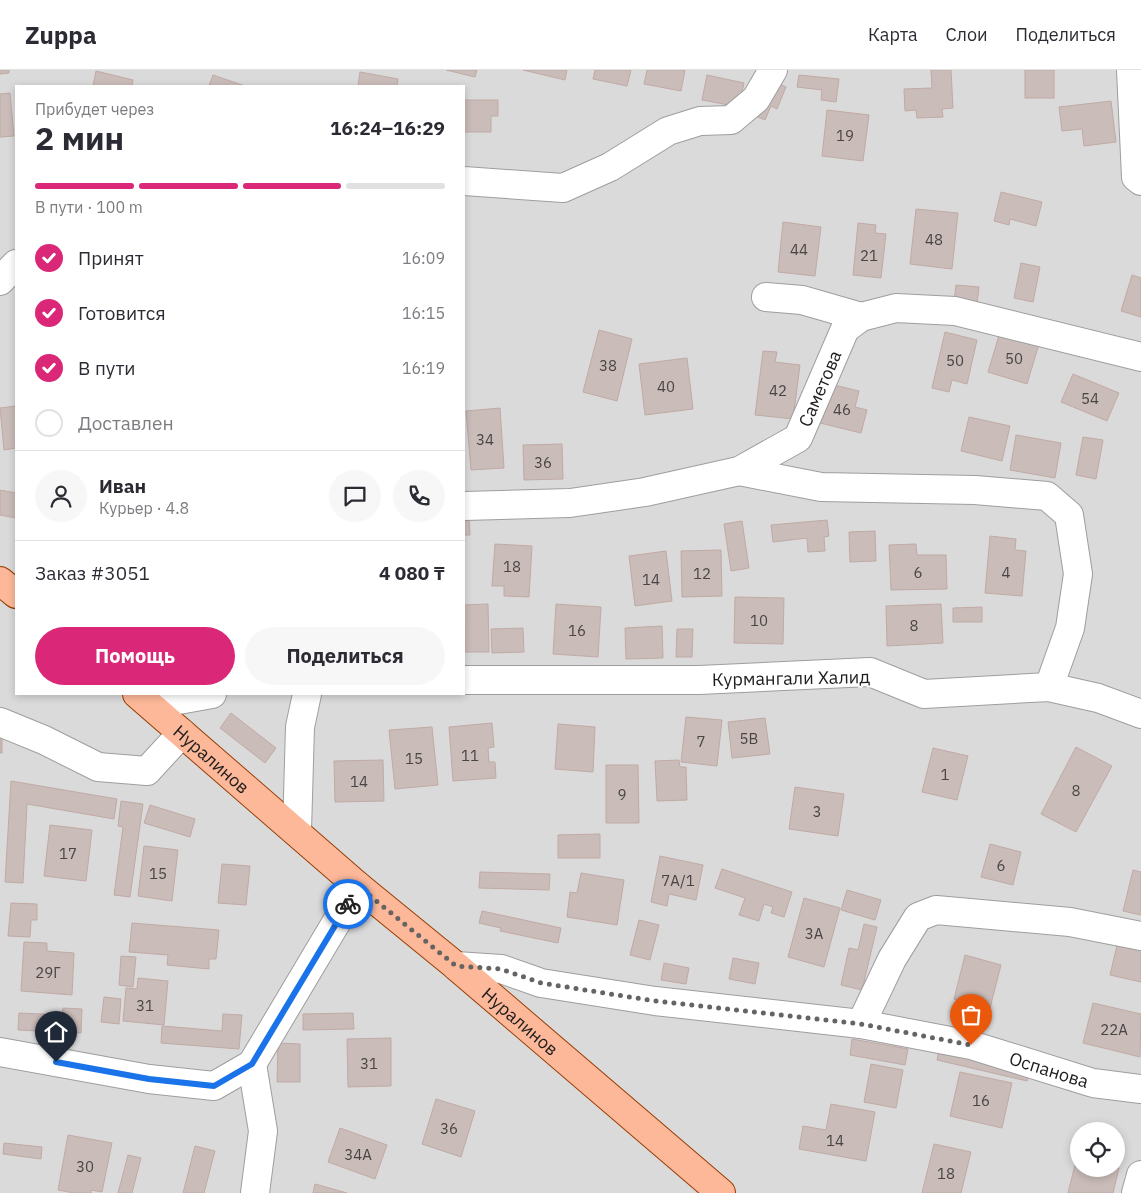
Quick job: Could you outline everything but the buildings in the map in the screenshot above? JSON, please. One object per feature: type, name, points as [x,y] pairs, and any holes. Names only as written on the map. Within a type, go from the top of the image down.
[{"type":"main road","points":[[0,581],[15,593]]},
{"type":"main road","name":"Нуралинов","points":[[144,699],[358,886],[456,966],[721,1193]]},
{"type":"street","points":[[465,181],[563,188],[610,167],[668,131],[700,121],[731,120],[756,99],[773,70]]},
{"type":"street","points":[[1131,70],[1136,177],[1141,181]]},
{"type":"street","points":[[0,281],[15,265]]},
{"type":"street","points":[[766,297],[802,300],[861,317]]},
{"type":"street","name":"Саметова","points":[[465,506],[570,503],[645,492],[739,471],[798,438],[845,330],[861,317],[896,308],[955,311],[1141,357]]},
{"type":"street","points":[[739,471],[821,486],[975,490],[1047,496],[1069,515],[1078,574],[1070,628],[1049,687]]},
{"type":"street","name":"Курмангали Халид","points":[[465,680],[699,680],[870,672],[924,694],[1049,687],[1098,698],[1141,714]]},
{"type":"street","points":[[144,699],[198,695]]},
{"type":"street","points":[[297,831],[300,728],[306,695]]},
{"type":"street","points":[[0,722],[44,740],[98,767],[147,772],[182,733]]},
{"type":"street","points":[[0,1052],[149,1079],[214,1086],[252,1064],[358,886]]},
{"type":"street","points":[[861,1024],[892,959],[918,918],[936,910],[1070,922],[1141,936]]},
{"type":"street","name":"Оспанова","points":[[456,966],[501,969],[541,983],[655,1001],[861,1024],[971,1045],[1093,1083],[1141,1089]]},
{"type":"street","points":[[252,1064],[263,1131],[255,1193]]},
{"type":"street","points":[[1136,1193],[1141,1175]]},
{"type":"shaded area","points":[[0,70],[1141,70],[1141,1193],[0,1193]]},
{"type":"way so far","points":[[348,904],[358,886],[456,966],[501,969],[541,983],[655,1001],[861,1024],[971,1045]]},
{"type":"route","points":[[56,1062],[149,1079],[214,1086],[252,1064],[348,904]]}]
